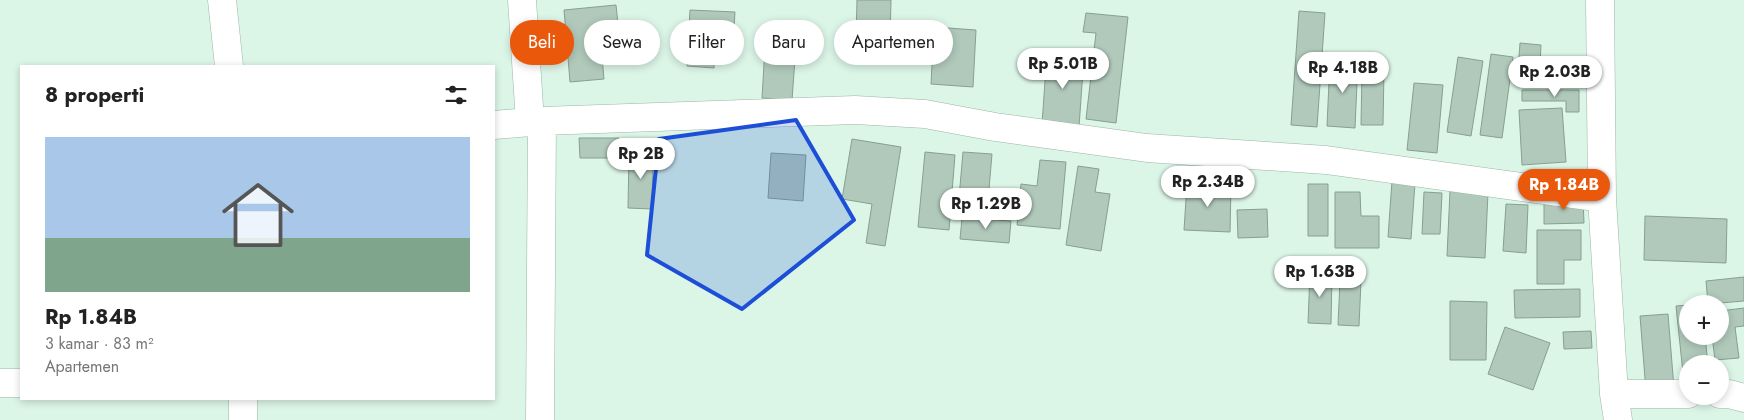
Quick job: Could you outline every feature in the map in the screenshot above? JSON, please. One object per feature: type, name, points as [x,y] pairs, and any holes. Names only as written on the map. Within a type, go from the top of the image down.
[{"type":"street","points":[[222,0],[229,65]]},
{"type":"street","points":[[522,0],[536,121],[540,420]]},
{"type":"street","points":[[1600,0],[1602,198],[1616,407],[1679,396]]},
{"type":"street","points":[[495,125],[536,121],[854,110],[925,114],[995,127],[1147,148],[1326,160],[1602,198]]},
{"type":"street","points":[[0,383],[20,383]]},
{"type":"street","points":[[1729,394],[1744,398]]},
{"type":"street","points":[[243,400],[244,420]]},
{"type":"highlighted area","points":[[796,120],[854,220],[742,309],[647,255],[659,139]]},
{"type":"building","points":[[857,0],[891,0],[890,20],[856,20]]},
{"type":"building","points":[[616,5],[618,20],[584,20],[584,65],[603,65],[604,79],[570,82],[569,65],[574,65],[574,20],[565,20],[564,10]]},
{"type":"building","points":[[690,10],[735,12],[734,20],[689,20]]},
{"type":"building","points":[[1299,11],[1325,13],[1317,127],[1291,125]]},
{"type":"building","points":[[1086,13],[1128,17],[1116,123],[1086,119],[1096,33],[1083,32]]},
{"type":"building","points":[[953,28],[976,30],[973,87],[931,84],[932,65],[953,65]]},
{"type":"building","points":[[1520,43],[1541,45],[1540,64],[1562,65],[1561,87],[1517,85]]},
{"type":"building","points":[[1047,53],[1084,56],[1079,127],[1042,124]]},
{"type":"building","points":[[1491,54],[1513,57],[1502,138],[1480,135]]},
{"type":"building","points":[[1458,57],[1483,61],[1471,136],[1447,132]]},
{"type":"building","points":[[1330,60],[1358,61],[1355,128],[1327,126]]},
{"type":"building","points":[[687,65],[714,65],[714,68]]},
{"type":"building","points":[[764,65],[795,65],[792,100],[762,98]]},
{"type":"building","points":[[1362,70],[1384,70],[1383,125],[1361,125]]},
{"type":"building","points":[[1414,83],[1443,85],[1437,153],[1407,150]]},
{"type":"building","points":[[1522,90],[1579,90],[1579,112],[1566,112],[1566,101],[1522,101]]},
{"type":"building","points":[[1562,108],[1566,162],[1522,165],[1519,110]]},
{"type":"building","points":[[579,138],[619,138],[619,158],[580,158]]},
{"type":"building","points":[[852,139],[901,147],[885,246],[866,243],[872,204],[842,199]]},
{"type":"building","points":[[629,152],[653,152],[652,209],[628,208]]},
{"type":"building","points":[[925,152],[955,155],[949,230],[918,227]]},
{"type":"building","points":[[963,152],[992,154],[987,212],[958,209]]},
{"type":"building","points":[[771,153],[806,155],[803,201],[768,198]]},
{"type":"building","points":[[1040,160],[1066,162],[1060,229],[1017,225],[1021,184],[1037,186]]},
{"type":"building","points":[[1078,166],[1099,169],[1095,192],[1110,194],[1101,251],[1066,245]]},
{"type":"building","points":[[1392,181],[1415,183],[1411,239],[1388,237]]},
{"type":"building","points":[[1187,184],[1231,186],[1230,232],[1184,230]]},
{"type":"building","points":[[1308,184],[1328,184],[1328,236],[1308,236]]},
{"type":"building","points":[[1450,191],[1488,193],[1485,258],[1447,256]]},
{"type":"building","points":[[1335,192],[1360,192],[1361,216],[1379,216],[1379,248],[1335,248]]},
{"type":"building","points":[[1424,192],[1442,193],[1440,234],[1422,234]]},
{"type":"building","points":[[1544,199],[1583,199],[1584,223],[1544,224]]},
{"type":"building","points":[[1506,204],[1528,205],[1526,253],[1503,251]]},
{"type":"building","points":[[1267,209],[1268,237],[1238,238],[1237,210]]},
{"type":"building","points":[[1645,216],[1727,219],[1726,263],[1644,260]]},
{"type":"building","points":[[962,218],[1011,221],[1009,243],[960,239]]},
{"type":"building","points":[[1537,230],[1581,230],[1581,260],[1564,260],[1564,284],[1537,284]]},
{"type":"building","points":[[1310,272],[1332,273],[1331,324],[1308,323]]},
{"type":"building","points":[[1744,277],[1744,301],[1729,302],[1729,295],[1707,295],[1706,281]]},
{"type":"building","points":[[1340,280],[1361,281],[1359,326],[1338,325]]},
{"type":"building","points":[[1580,289],[1580,317],[1515,318],[1514,290]]},
{"type":"building","points":[[1450,301],[1487,302],[1486,360],[1450,360]]},
{"type":"building","points":[[1676,306],[1679,306],[1679,335]]},
{"type":"building","points":[[1744,308],[1744,326],[1735,327],[1739,358],[1729,359],[1729,355],[1714,355],[1713,345],[1729,345],[1729,310]]},
{"type":"building","points":[[1668,314],[1674,388],[1646,391],[1640,316]]},
{"type":"building","points":[[1505,327],[1550,343],[1533,390],[1488,374]]},
{"type":"building","points":[[1591,331],[1592,348],[1564,349],[1563,332]]},
{"type":"building","points":[[1680,345],[1706,345],[1707,355],[1681,355]]}]
